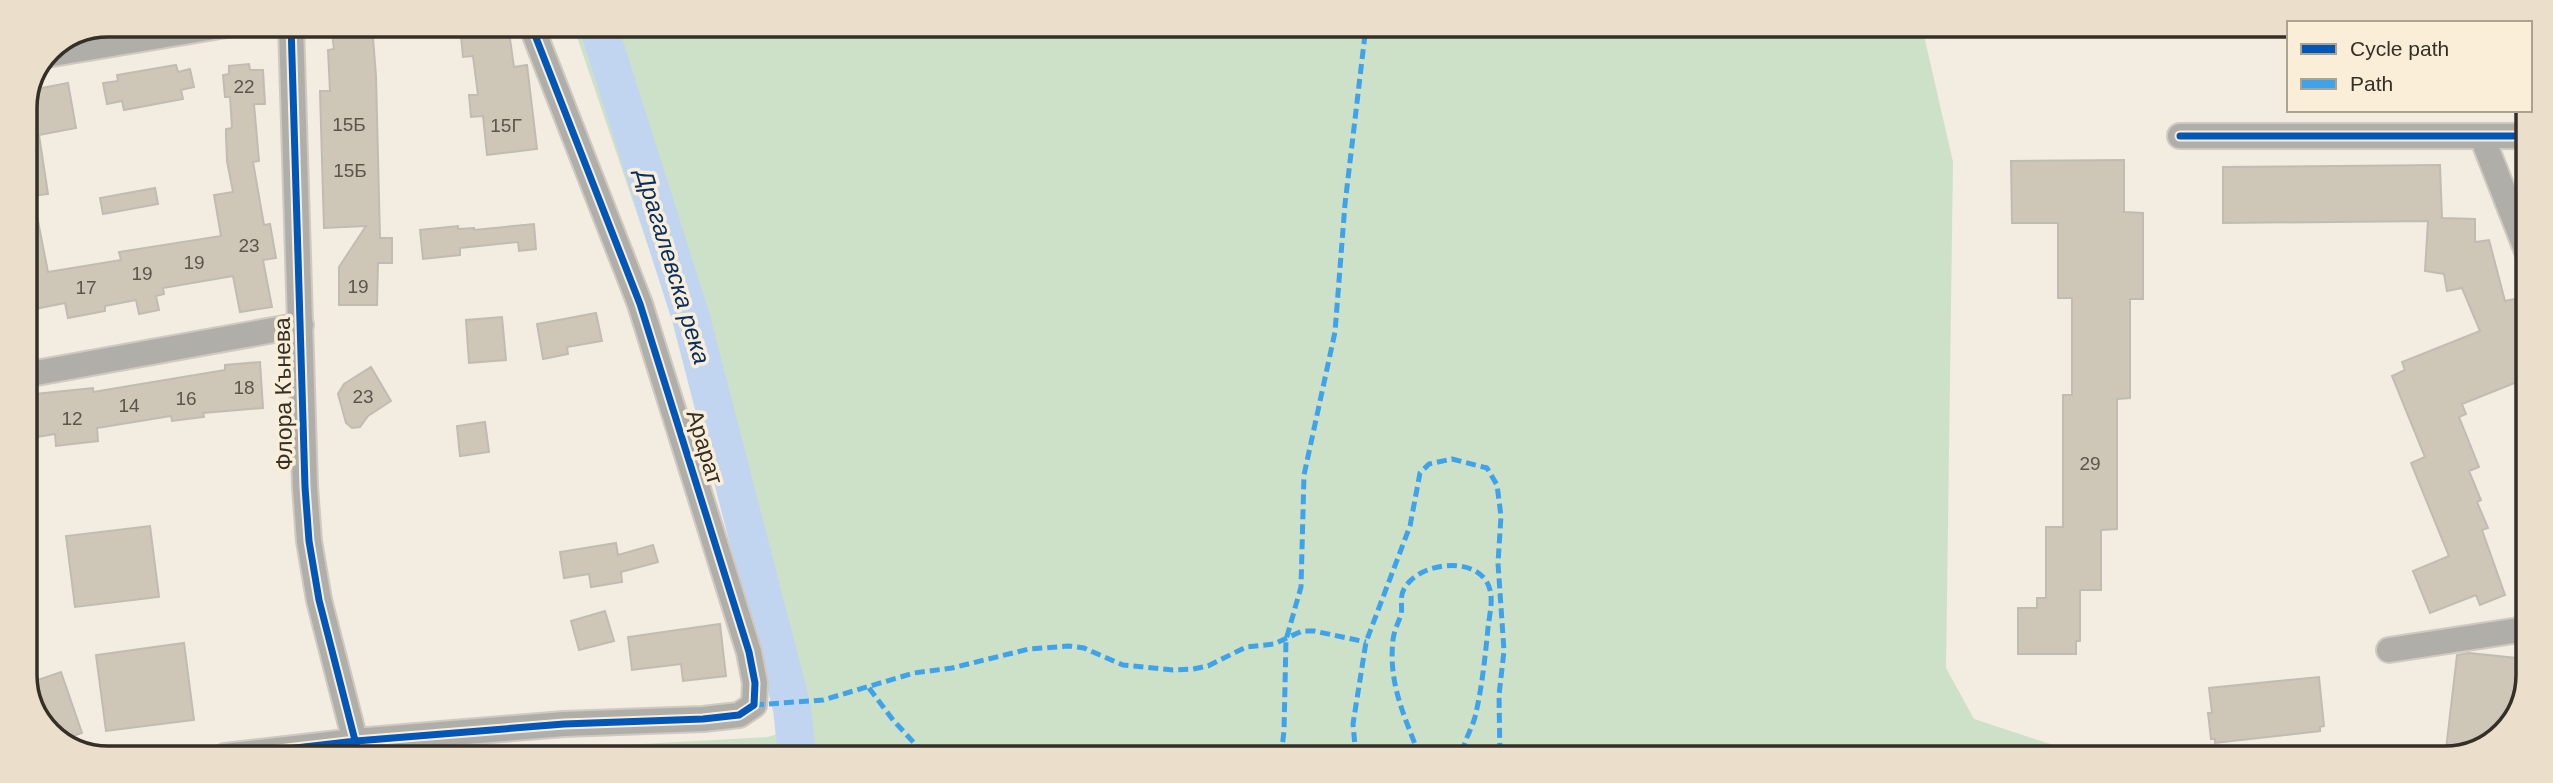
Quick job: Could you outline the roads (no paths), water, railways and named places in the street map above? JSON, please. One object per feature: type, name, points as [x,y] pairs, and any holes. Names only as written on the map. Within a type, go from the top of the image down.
[{"type":"street","points":[[65,52],[154,37]]},
{"type":"street","name":"Флора Кънева","points":[[291,37],[305,487],[309,541],[319,600],[356,746]]},
{"type":"street","name":"Арарат","points":[[382,746],[564,724],[703,719],[739,715],[754,705],[755,683],[749,652],[640,304],[536,37]]},
{"type":"street","points":[[2180,136],[2516,136]]},
{"type":"street","points":[[2482,137],[2516,223]]},
{"type":"street","points":[[37,373],[301,325]]},
{"type":"street","points":[[2389,650],[2516,631]]},
{"type":"waterway","name":"Драгалевска река","points":[[602,37],[691,318],[792,708],[796,746]]}]
